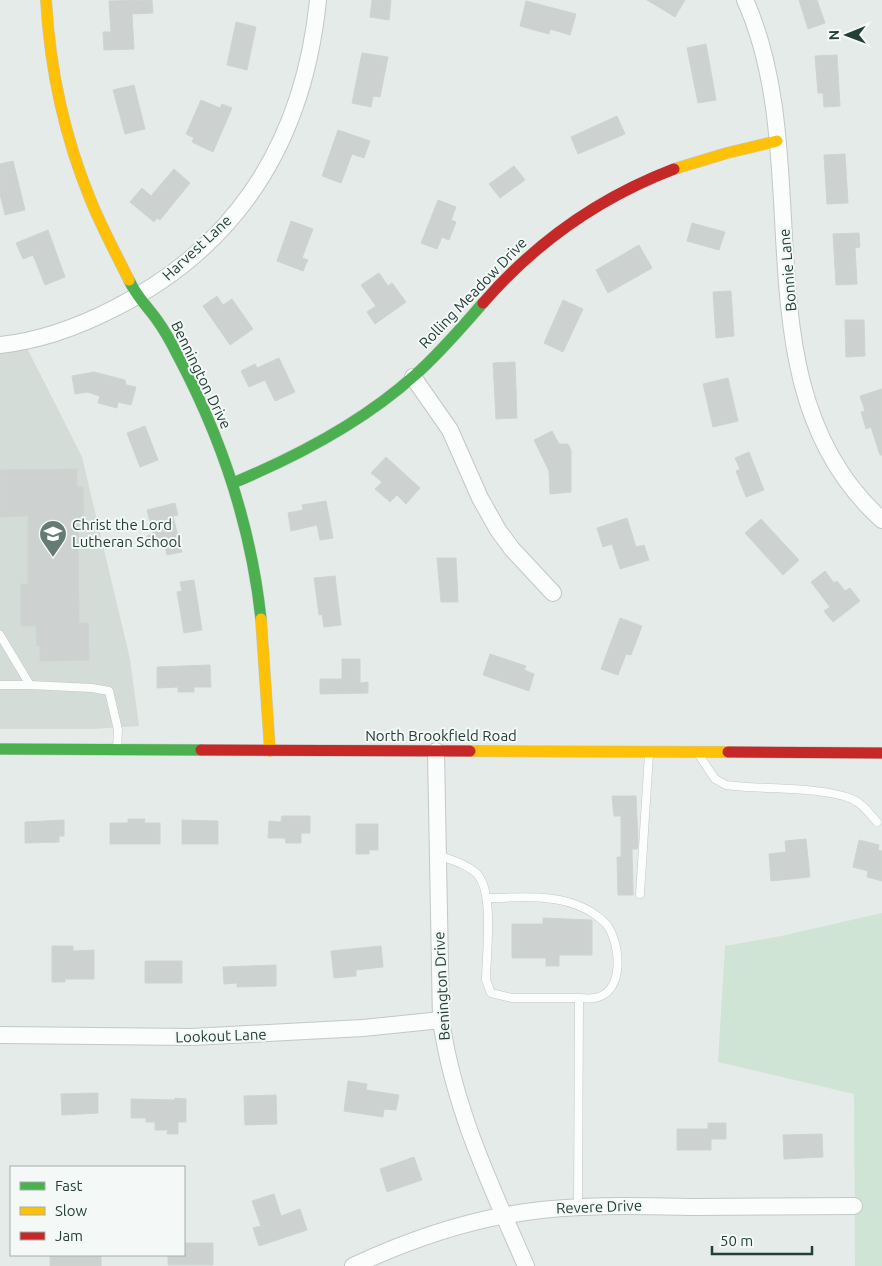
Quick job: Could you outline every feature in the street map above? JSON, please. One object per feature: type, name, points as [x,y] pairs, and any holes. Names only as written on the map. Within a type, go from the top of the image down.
[{"type":"street","name":"Bennington Drive","points":[[46,0],[55,87],[71,152],[83,187],[107,241],[137,297],[159,323],[188,376],[225,459],[233,483],[250,545],[264,637],[270,751]]},
{"type":"street","name":"Harvest Lane","points":[[0,345],[66,329],[98,317],[137,297],[158,284],[204,246],[236,212],[263,176],[279,146],[300,94],[309,62],[318,0]]},
{"type":"street","name":"Bonnie Lane","points":[[745,0],[764,58],[773,100],[789,296],[799,368],[807,404],[821,437],[843,477],[858,496],[882,520]]},
{"type":"street","name":"Rolling Meadow Drive","points":[[233,483],[269,469],[312,445],[364,413],[413,377],[517,267],[586,211],[628,188],[686,165],[777,141]]},
{"type":"street","points":[[413,377],[450,430],[480,498],[498,530],[512,549],[553,593]]},
{"type":"street","name":"North Brookfield Road","points":[[0,749],[882,752]]},
{"type":"street","name":"Benington Drive","points":[[436,751],[441,1020],[460,1107],[503,1216],[526,1266]]},
{"type":"street","name":"Lookout Lane","points":[[0,1035],[192,1037],[363,1028],[441,1020]]},
{"type":"street","name":"Revere Drive","points":[[354,1266],[411,1242],[503,1216],[578,1207],[854,1206]]},
{"type":"lane","points":[[0,635],[30,685]]},
{"type":"lane","points":[[0,686],[30,685],[92,688],[108,691],[118,730],[117,750]]},
{"type":"lane","points":[[640,894],[649,752]]},
{"type":"lane","points":[[698,752],[706,769],[715,778],[726,784],[804,791],[851,798],[864,806],[877,822]]},
{"type":"lane","points":[[438,855],[464,864],[478,874],[487,898],[486,980],[492,993],[512,998],[596,998],[610,989],[618,972],[614,943],[607,925],[588,910],[570,901],[532,897],[487,898]]},
{"type":"lane","points":[[578,1207],[579,998]]},
{"type":"shaded area","name":"Christ the Lord Lutheran School","points":[[27,348],[82,457],[130,659],[139,726],[93,729],[0,729],[0,353]]},
{"type":"green space","points":[[882,913],[882,1266],[855,1266],[854,1094],[718,1062],[725,946],[781,936]]},
{"type":"building","points":[[152,0],[153,13],[132,14],[134,49],[104,50],[103,32],[111,32],[109,1]]},
{"type":"building","points":[[372,0],[391,0],[389,20],[370,17]]},
{"type":"building","points":[[647,0],[685,0],[675,17]]},
{"type":"building","points":[[799,0],[817,0],[825,23],[808,29]]},
{"type":"building","points":[[526,1],[576,14],[570,35],[550,29],[549,34],[520,26]]},
{"type":"building","points":[[236,22],[256,27],[247,70],[227,65]]},
{"type":"building","points":[[706,44],[716,100],[698,103],[687,48]]},
{"type":"building","points":[[362,53],[388,57],[380,97],[373,96],[371,107],[352,103]]},
{"type":"building","points":[[837,55],[840,106],[824,107],[823,93],[818,93],[815,56]]},
{"type":"building","points":[[134,85],[145,129],[125,134],[113,90]]},
{"type":"building","points":[[201,100],[220,108],[222,104],[232,108],[213,152],[192,142],[194,138],[186,134]]},
{"type":"building","points":[[617,116],[625,134],[578,154],[571,137]]},
{"type":"building","points":[[338,130],[370,141],[364,158],[352,154],[341,183],[322,176]]},
{"type":"building","points":[[845,154],[848,203],[827,204],[824,155]]},
{"type":"building","points":[[13,161],[25,210],[5,215],[0,194],[0,164]]},
{"type":"building","points":[[514,166],[525,180],[500,198],[489,184]]},
{"type":"building","points":[[174,169],[190,183],[160,220],[157,218],[154,222],[130,202],[142,188],[151,196]]},
{"type":"building","points":[[438,200],[456,207],[451,220],[456,222],[449,240],[442,237],[437,249],[421,243]]},
{"type":"building","points":[[291,221],[313,229],[302,258],[308,260],[303,271],[277,261]]},
{"type":"building","points":[[692,223],[725,232],[719,250],[687,241]]},
{"type":"building","points":[[48,230],[65,277],[45,285],[33,255],[23,259],[16,243]]},
{"type":"building","points":[[859,233],[860,247],[855,248],[857,284],[836,285],[833,234]]},
{"type":"building","points":[[639,245],[652,268],[608,293],[596,270]]},
{"type":"building","points":[[379,273],[388,286],[392,283],[406,302],[375,324],[367,312],[376,306],[361,285]]},
{"type":"building","points":[[731,291],[734,336],[716,338],[713,292]]},
{"type":"building","points":[[217,296],[223,305],[232,299],[253,329],[230,345],[203,306]]},
{"type":"building","points":[[563,300],[583,309],[563,352],[544,343]]},
{"type":"building","points":[[845,320],[864,320],[865,356],[846,357]]},
{"type":"building","points":[[279,358],[295,392],[275,401],[265,380],[249,387],[241,371],[255,364],[257,368]]},
{"type":"building","points":[[515,362],[517,418],[496,419],[493,363]]},
{"type":"building","points":[[94,372],[125,380],[126,385],[136,387],[131,405],[118,402],[117,408],[98,403],[100,396],[87,392],[75,394],[72,376]]},
{"type":"building","points":[[728,378],[738,421],[713,427],[703,384]]},
{"type":"building","points":[[882,389],[882,455],[880,455],[871,427],[866,429],[861,412],[865,411],[860,396]]},
{"type":"building","points":[[145,426],[158,460],[140,467],[127,433]]},
{"type":"building","points":[[552,431],[559,444],[568,444],[571,450],[571,492],[550,494],[549,471],[534,440]]},
{"type":"building","points":[[749,452],[764,490],[746,497],[736,471],[740,469],[735,458]]},
{"type":"building","points":[[386,457],[420,488],[406,504],[397,495],[390,502],[375,489],[382,482],[371,473]]},
{"type":"building","points":[[77,469],[77,487],[83,487],[84,524],[78,525],[79,623],[88,623],[89,660],[40,661],[40,646],[37,646],[36,626],[21,626],[21,584],[28,584],[28,516],[0,517],[0,470]]},
{"type":"building","points":[[326,501],[333,538],[320,540],[317,525],[291,531],[288,513],[303,510],[302,505]]},
{"type":"building","points":[[175,503],[178,515],[173,516],[182,552],[167,555],[165,545],[150,549],[147,536],[153,534],[147,510]]},
{"type":"building","points":[[627,518],[636,547],[644,545],[649,560],[620,569],[612,544],[603,547],[597,528]]},
{"type":"building","points":[[761,519],[799,560],[783,575],[745,533]]},
{"type":"building","points":[[437,558],[456,558],[458,602],[441,602]]},
{"type":"building","points":[[825,571],[834,583],[837,581],[845,591],[850,588],[860,601],[833,622],[824,611],[830,607],[811,582]]},
{"type":"building","points":[[335,576],[341,625],[324,627],[322,614],[319,615],[314,578]]},
{"type":"building","points":[[194,580],[202,630],[184,633],[177,592],[182,591],[180,582]]},
{"type":"building","points":[[620,618],[642,626],[631,655],[626,654],[618,675],[601,669]]},
{"type":"building","points":[[490,654],[526,666],[524,670],[534,674],[529,691],[483,675]]},
{"type":"building","points":[[342,659],[360,659],[360,683],[368,682],[368,693],[320,694],[320,679],[342,679]]},
{"type":"building","points":[[210,665],[211,687],[194,687],[194,692],[178,692],[178,687],[157,688],[157,667]]},
{"type":"building","points":[[612,796],[636,796],[638,844],[637,849],[632,849],[633,895],[618,895],[617,857],[621,857],[621,816],[614,816]]},
{"type":"building","points":[[282,816],[310,816],[310,833],[301,833],[301,843],[286,843],[285,838],[268,838],[269,821],[281,822]]},
{"type":"building","points":[[128,819],[145,819],[144,823],[160,823],[160,844],[110,844],[110,823],[128,823]]},
{"type":"building","points":[[64,820],[64,836],[59,836],[59,842],[25,843],[25,822]]},
{"type":"building","points":[[182,820],[218,821],[218,844],[182,844]]},
{"type":"building","points":[[356,824],[378,824],[378,850],[369,850],[369,854],[356,854]]},
{"type":"building","points":[[806,839],[810,877],[771,881],[769,854],[786,852],[785,841]]},
{"type":"building","points":[[859,840],[879,845],[878,850],[882,851],[882,881],[867,877],[868,871],[853,867]]},
{"type":"building","points":[[543,918],[592,920],[592,955],[559,955],[559,966],[546,966],[546,958],[512,958],[512,924],[543,924]]},
{"type":"building","points":[[52,946],[73,946],[73,951],[94,950],[94,979],[65,979],[65,982],[52,982]]},
{"type":"building","points":[[381,946],[383,967],[356,970],[356,976],[334,978],[331,951]]},
{"type":"building","points":[[145,961],[182,961],[182,983],[145,983]]},
{"type":"building","points":[[276,965],[276,986],[237,987],[237,983],[224,984],[223,967]]},
{"type":"building","points":[[348,1081],[367,1084],[366,1090],[399,1095],[396,1110],[384,1109],[383,1117],[344,1111]]},
{"type":"building","points":[[98,1093],[98,1113],[62,1115],[61,1094]]},
{"type":"building","points":[[276,1095],[277,1124],[245,1125],[244,1096]]},
{"type":"building","points":[[175,1098],[186,1099],[186,1122],[178,1122],[178,1134],[167,1134],[168,1130],[155,1130],[155,1122],[146,1122],[146,1118],[131,1118],[131,1099],[175,1100]]},
{"type":"building","points":[[708,1123],[726,1123],[726,1139],[711,1139],[711,1150],[677,1150],[677,1129],[708,1129]]},
{"type":"building","points":[[822,1134],[823,1157],[784,1159],[783,1135]]},
{"type":"building","points":[[414,1157],[422,1180],[387,1192],[380,1169]]},
{"type":"building","points":[[274,1194],[281,1216],[300,1209],[307,1230],[259,1246],[253,1228],[261,1226],[252,1201]]},
{"type":"building","points":[[185,1243],[213,1243],[213,1265],[168,1265],[168,1256],[185,1256]]},
{"type":"building","points":[[50,1256],[101,1256],[101,1266],[50,1266]]},
{"type":"traffic: fast","points":[[129,280],[138,296],[160,324],[173,347],[194,387],[221,451],[242,517],[250,550],[261,619]]},
{"type":"traffic: fast","points":[[233,483],[329,437],[374,408],[424,367],[483,303]]},
{"type":"traffic: fast","points":[[0,749],[201,750]]},
{"type":"traffic: slow","points":[[46,0],[55,77],[73,152],[95,211],[129,280]]},
{"type":"traffic: slow","points":[[674,169],[727,153],[777,141]]},
{"type":"traffic: slow","points":[[261,619],[270,751]]},
{"type":"traffic: slow","points":[[470,751],[728,752]]},
{"type":"traffic: jam","points":[[483,303],[525,260],[570,224],[620,194],[674,169]]},
{"type":"traffic: jam","points":[[201,750],[470,751]]},
{"type":"traffic: jam","points":[[728,752],[882,753]]},
{"type":"place","name":"Christ the Lord Lutheran School","points":[[53,558]]}]
